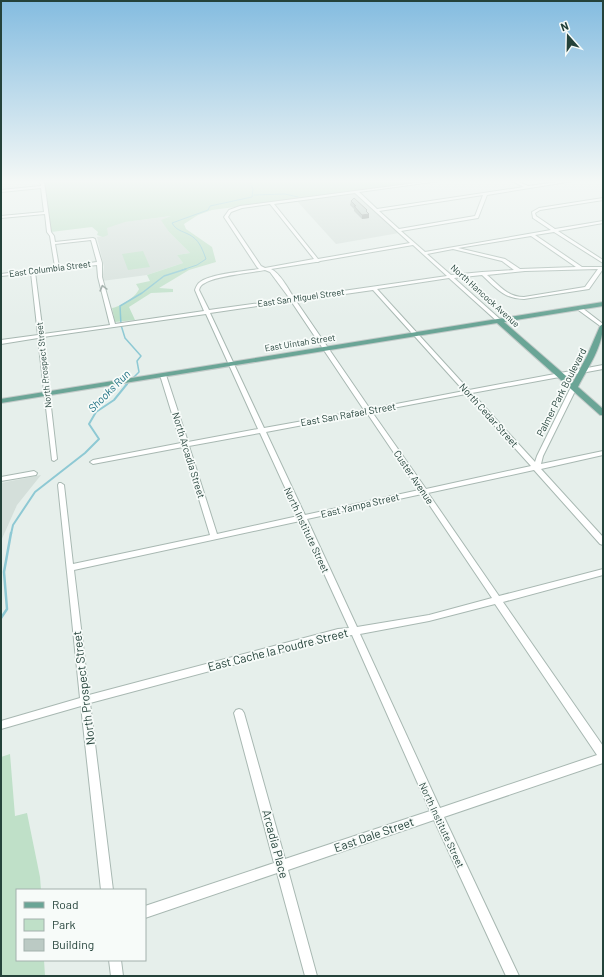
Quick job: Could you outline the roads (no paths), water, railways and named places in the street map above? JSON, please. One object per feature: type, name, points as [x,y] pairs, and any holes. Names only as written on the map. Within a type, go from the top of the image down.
[{"type":"main road","name":"East Uintah Street","points":[[1,401],[603,304]]},
{"type":"main road","name":"North Hancock Avenue","points":[[499,321],[603,413]]},
{"type":"main road","name":"Palmer Park Boulevard","points":[[574,387],[589,360],[603,326]]},
{"type":"street","points":[[48,227],[49,232],[52,236],[57,268]]},
{"type":"street","name":"Custer Avenue","points":[[232,227],[259,267],[272,271],[293,300],[603,755]]},
{"type":"street","points":[[290,227],[318,261]]},
{"type":"street","name":"North Hancock Avenue","points":[[394,227],[499,321]]},
{"type":"street","points":[[398,230],[419,227]]},
{"type":"street","points":[[549,227],[603,262]]},
{"type":"street","points":[[424,253],[575,227]]},
{"type":"street","points":[[531,234],[580,268]]},
{"type":"street","points":[[53,243],[94,239],[100,263],[100,277],[116,325]]},
{"type":"street","name":"North Institute Street","points":[[414,244],[213,278],[199,284],[197,292],[513,976]]},
{"type":"street","points":[[453,248],[503,260],[518,270]]},
{"type":"street","name":"East Columbia Street","points":[[1,275],[100,263]]},
{"type":"street","points":[[482,273],[507,295],[521,298],[585,289],[589,287],[602,268]]},
{"type":"street","name":"East San Miguel Street","points":[[1,342],[482,273],[518,270],[602,268]]},
{"type":"street","name":"North Prospect Street","points":[[33,272],[48,394],[54,459]]},
{"type":"street","name":"North Cedar Street","points":[[374,288],[603,542]]},
{"type":"street","points":[[579,308],[603,326]]},
{"type":"street","points":[[589,360],[598,366],[603,367]]},
{"type":"street","name":"East San Rafael Street","points":[[93,462],[603,367]]},
{"type":"street","name":"North Arcadia Street","points":[[163,375],[214,536]]},
{"type":"street","name":"Palmer Park Boulevard","points":[[537,468],[540,456],[574,387]]},
{"type":"street","name":"East Yampa Street","points":[[70,568],[603,453]]},
{"type":"street","points":[[1,479],[34,473]]},
{"type":"street","name":"North Prospect Street","points":[[61,485],[84,700],[93,762],[107,889]]},
{"type":"street","name":"East Cache la Poudre Street","points":[[1,725],[84,700],[338,633],[372,629],[416,621],[603,572]]},
{"type":"street","name":"Arcadia Place","points":[[239,713],[311,976]]},
{"type":"street","name":"East Dale Street","points":[[146,912],[603,758]]},
{"type":"street","points":[[115,961],[117,976]]},
{"type":"waterway","name":"Shooks Run","points":[[175,227],[198,241],[206,259],[197,265],[182,270]]},
{"type":"waterway","name":"Shooks Run","points":[[132,379],[139,372],[137,361],[141,356],[125,338],[121,325],[120,306],[142,293],[164,276],[186,269]]},
{"type":"waterway","name":"Shooks Run","points":[[11,534],[13,525],[35,492],[85,453],[99,439],[89,424],[96,412],[114,400],[127,384]]},
{"type":"waterway","name":"Shooks Run","points":[[1,618],[7,609],[4,572],[11,533]]}]
